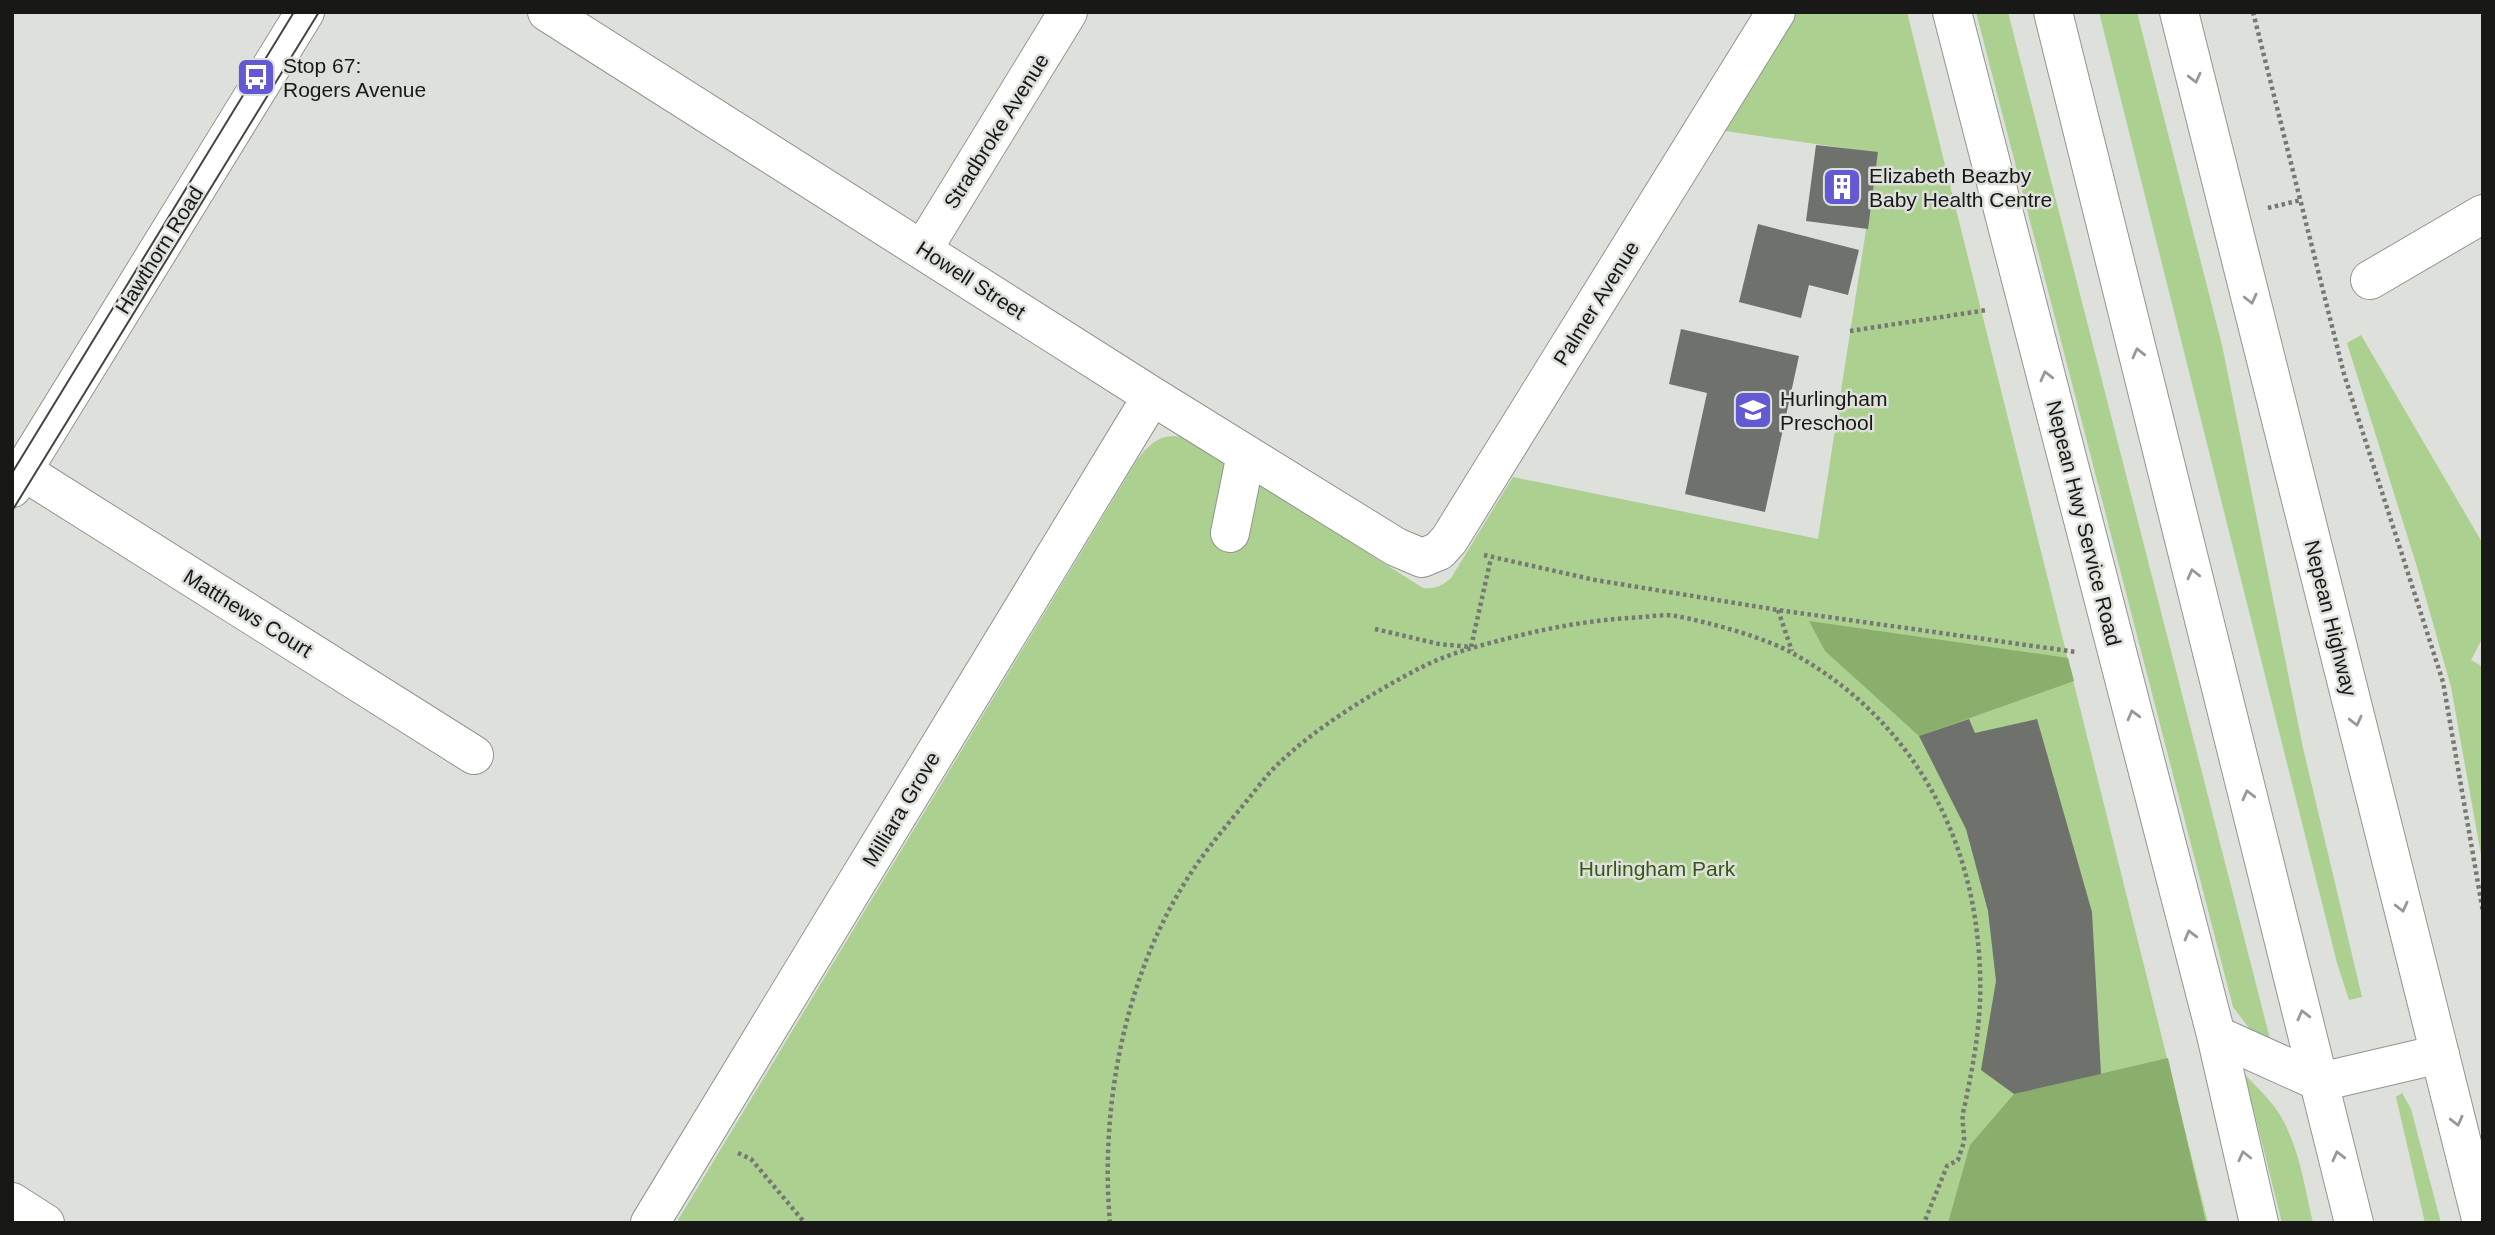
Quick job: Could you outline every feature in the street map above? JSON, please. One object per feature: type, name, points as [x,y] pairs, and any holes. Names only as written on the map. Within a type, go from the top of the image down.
[{"type":"main road","name":"Hawthorn Road","points":[[17,480],[306,12]]},
{"type":"main road","name":"Howell Street","points":[[547,12],[1152,396],[1396,547]]},
{"type":"main road","name":"Stradbroke Avenue","points":[[923,249],[1068,12]]},
{"type":"main road","name":"Palmer Avenue","points":[[1396,547],[1422,558],[1439,551],[1449,540],[1776,12]]},
{"type":"main road","name":"Nepean Hwy Service Road","points":[[1952,12],[2216,1035],[2259,1223]]},
{"type":"main road","points":[[2053,12],[2354,1223]]},
{"type":"main road","name":"Nepean Highway","points":[[2179,12],[2482,1223]]},
{"type":"main road","points":[[2370,280],[2483,214]]},
{"type":"main road","name":"Milliara Grove","points":[[650,1223],[1152,396]]},
{"type":"main road","points":[[1230,533],[1246,454]]},
{"type":"main road","name":"Matthews Court","points":[[17,480],[474,755]]},
{"type":"main road","points":[[2216,1035],[2319,1082],[2440,1054]]},
{"type":"main road","points":[[12,1202],[45,1223]]},
{"type":"path","points":[[2253,12],[2344,374],[2437,660],[2456,749],[2466,823],[2483,912]]},
{"type":"path","points":[[1850,331],[1987,310]]},
{"type":"path","points":[[1449,540],[1491,558],[1595,580],[1778,610],[2119,658]]},
{"type":"path","points":[[1472,647],[1491,558]]},
{"type":"path","points":[[1778,610],[1792,652]]},
{"type":"path","points":[[1110,1223],[1107,1153],[1114,1085],[1120,1048],[1147,961],[1179,892],[1205,850],[1277,765],[1369,698],[1422,667],[1472,647],[1542,629],[1599,619],[1673,615],[1731,630],[1792,652],[1833,680],[1871,711],[1904,748],[1931,786],[1948,823],[1966,871],[1976,919],[1980,975],[1978,1044],[1961,1125],[1965,1138],[1958,1160],[1947,1166],[1924,1223]]},
{"type":"path","points":[[1375,629],[1439,644],[1472,647]]},
{"type":"path","points":[[704,1134],[751,1159],[805,1223]]},
{"type":"green space","name":"Hurlingham Park","points":[[1797,12],[1907,12],[2208,1223],[682,1223],[678,1220],[1137,460],[1159,439],[1172,436],[1188,439],[1423,588],[1438,586],[1451,578],[1513,477],[1818,539],[1878,153],[1725,131]]},
{"type":"green space","points":[[1976,12],[2008,12],[2271,1043],[2249,1028],[2233,1007]]},
{"type":"green space","points":[[2099,12],[2137,12],[2222,345],[2303,748],[2362,997],[2349,1000],[2337,963]]},
{"type":"green space","points":[[2361,335],[2483,544],[2483,637],[2471,660],[2483,667],[2483,866],[2451,687],[2417,567],[2347,343]]},
{"type":"green space","points":[[1809,621],[2068,658],[2074,681],[1919,736],[1825,651]]},
{"type":"green space","points":[[2168,1058],[2206,1223],[1948,1223],[1970,1145],[2014,1094]]},
{"type":"green space","points":[[2245,1075],[2276,1109],[2290,1134],[2302,1171],[2313,1223],[2282,1223]]},
{"type":"green space","points":[[2402,1093],[2411,1109],[2441,1223],[2425,1223],[2396,1097]]},
{"type":"building","name":"Elizabeth Beazby Baby Health Centre","points":[[1816,145],[1878,152],[1868,229],[1806,221]]},
{"type":"building","points":[[1758,224],[1859,250],[1848,295],[1809,285],[1801,318],[1739,302]]},
{"type":"building","points":[[1681,329],[1799,356],[1765,512],[1685,494],[1707,393],[1669,384]]},
{"type":"building","points":[[1969,719],[1975,733],[2037,719],[2092,912],[2101,1074],[2014,1094],[1981,1070],[1996,981],[1988,911],[1966,829],[1919,736]]},
{"type":"tram line","points":[[12,473],[294,12]]},
{"type":"tram line","points":[[12,511],[319,12]]},
{"type":"place","name":"Stop 67: Rogers Avenue","points":[[256,77]]},
{"type":"place","name":"Elizabeth Beazby Baby Health Centre","points":[[1842,187]]},
{"type":"place","name":"Hurlingham Preschool","points":[[1753,410]]}]
